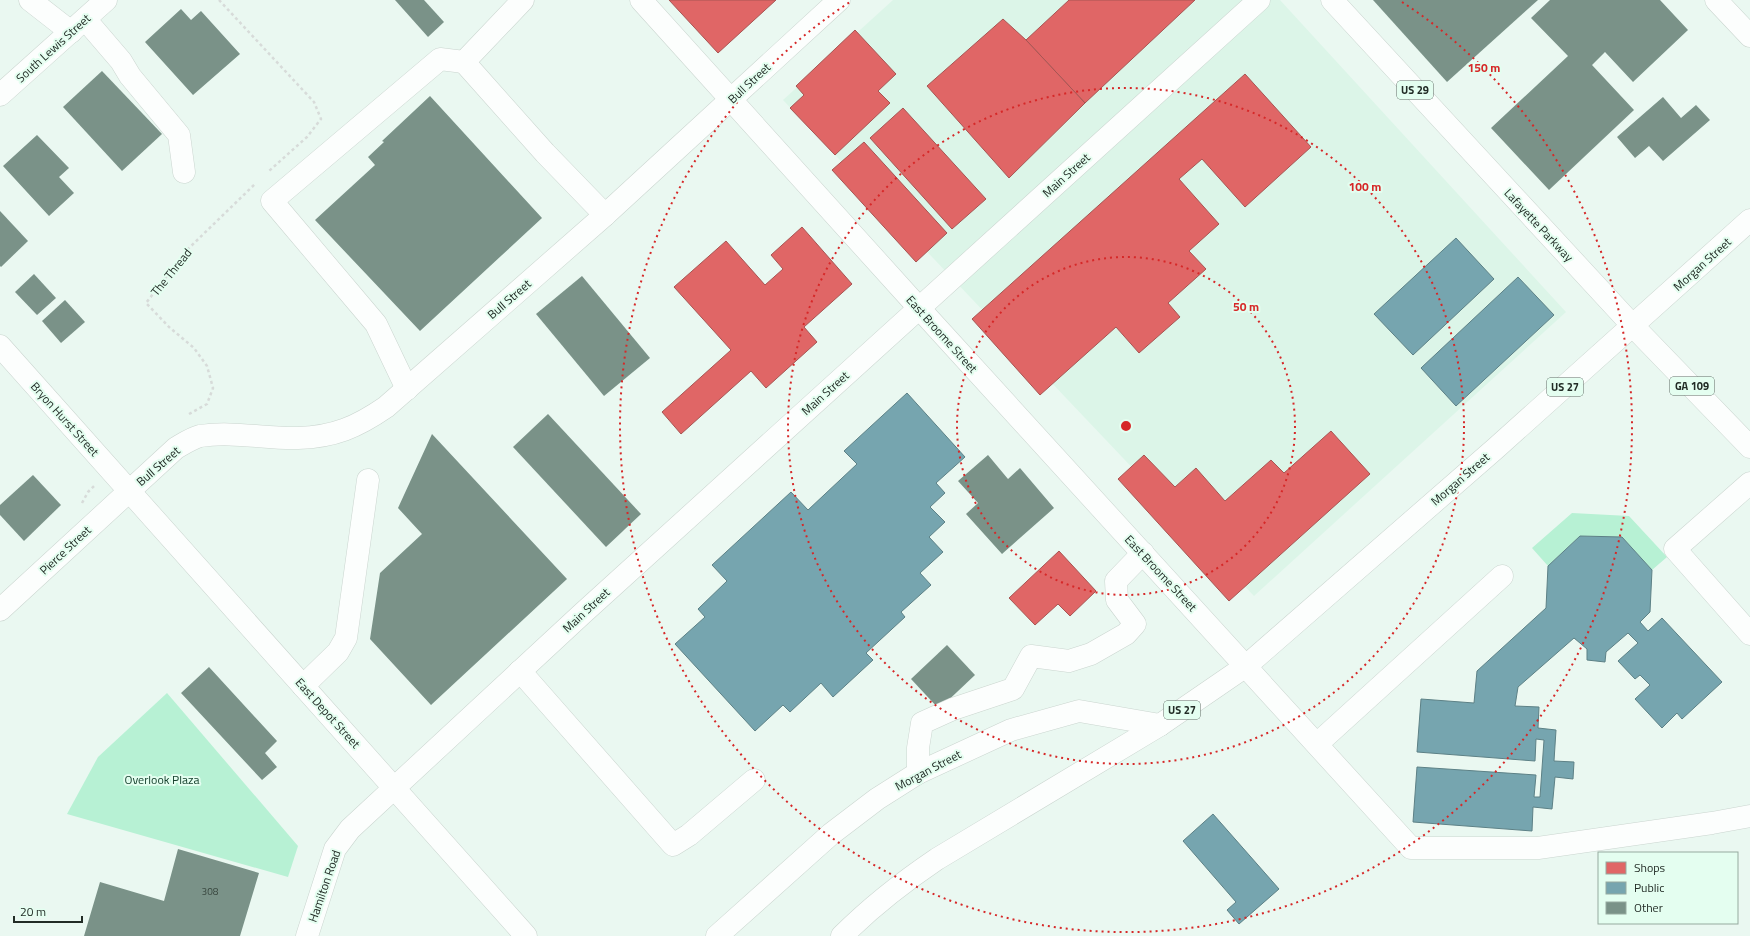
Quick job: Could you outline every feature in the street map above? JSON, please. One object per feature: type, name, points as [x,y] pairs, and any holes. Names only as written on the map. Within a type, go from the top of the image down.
[{"type":"main road","points":[[30,0],[78,26],[121,60],[130,76],[179,135],[184,172]]},
{"type":"main road","name":"South Lewis Street","points":[[0,96],[106,0]]},
{"type":"main road","points":[[464,62],[523,0]]},
{"type":"main road","name":"East Broome Street","points":[[640,0],[918,308],[1411,848],[1538,848],[1712,823],[1750,816]]},
{"type":"main road","name":"Bull Street","points":[[129,491],[176,448],[199,436],[242,435],[298,438],[340,432],[368,419],[386,407],[605,215],[839,0]]},
{"type":"main road","name":"Main Street","points":[[394,788],[918,308],[1259,0]]},
{"type":"main road","name":"Lafayette Parkway","points":[[1332,0],[1633,326],[1750,447]]},
{"type":"main road","points":[[1716,0],[1750,36]]},
{"type":"main road","points":[[407,389],[376,324],[272,201],[440,59],[464,62],[545,153],[605,215]]},
{"type":"main road","name":"Morgan Street","points":[[842,936],[878,903],[904,882],[937,859],[1160,725],[1246,666],[1633,326],[1750,220]]},
{"type":"main road","name":"Bryon Hurst Street","points":[[0,346],[129,491]]},
{"type":"main road","points":[[303,686],[338,652],[346,638],[368,480]]},
{"type":"main road","points":[[1750,483],[1674,549],[1750,634]]},
{"type":"main road","name":"Pierce Street","points":[[0,610],[129,491]]},
{"type":"main road","name":"East Depot Street","points":[[129,491],[526,936]]},
{"type":"main road","points":[[918,773],[918,748],[922,723],[953,709],[1013,689],[1031,656],[1069,661],[1091,654],[1126,634],[1135,624],[1117,600],[1116,581],[1142,553]]},
{"type":"main road","points":[[1317,744],[1502,576]]},
{"type":"main road","points":[[520,671],[673,845],[689,835],[754,780]]},
{"type":"main road","name":"Morgan Street","points":[[717,936],[831,834],[877,799],[918,773],[1011,730],[1079,711],[1160,725]]},
{"type":"main road","name":"Hamilton Road","points":[[307,936],[335,849],[350,829],[394,788]]},
{"type":"path","points":[[219,0],[314,102],[321,119],[307,137],[264,176]]},
{"type":"path","name":"The Thread","points":[[186,416],[207,404],[213,388],[207,366],[194,348],[169,327],[146,303],[188,249],[259,181]]},
{"type":"path","points":[[80,507],[88,492],[112,472]]},
{"type":"shaded area","points":[[893,0],[1280,0],[1566,312],[1254,596],[783,100]]},
{"type":"green space","points":[[1572,513],[1629,516],[1667,557],[1652,570],[1622,537],[1580,536],[1548,566],[1532,548]]},
{"type":"green space","name":"Overlook Plaza","points":[[167,693],[298,846],[288,877],[67,814],[98,757]]},
{"type":"building: Shops","points":[[669,0],[776,0],[718,53]]},
{"type":"building: Shops","points":[[1069,0],[1195,0],[1085,103],[1026,40]]},
{"type":"building: Shops","points":[[1003,19],[1026,40],[1085,103],[1009,178],[927,86]]},
{"type":"building: Shops","points":[[855,30],[896,74],[878,91],[890,103],[835,155],[790,108],[804,95],[796,86]]},
{"type":"building: Shops","points":[[1245,74],[1311,147],[1245,207],[1202,159],[1179,179],[1219,224],[1189,251],[1206,269],[1168,303],[1180,317],[1139,353],[1116,327],[1040,395],[972,319]]},
{"type":"building: Shops","points":[[903,108],[986,199],[952,229],[870,138]]},
{"type":"building: Shops","points":[[864,142],[947,233],[916,262],[832,170]]},
{"type":"building: Shops","points":[[802,227],[852,284],[804,327],[817,342],[766,388],[751,371],[681,434],[662,412],[731,350],[674,287],[726,241],[765,285],[783,269],[771,255]]},
{"type":"building: Shops","points":[[1331,431],[1370,474],[1229,601],[1118,479],[1144,455],[1175,487],[1196,468],[1225,501],[1271,460],[1284,473]]},
{"type":"building: Shops","points":[[1059,551],[1096,591],[1070,616],[1058,604],[1035,625],[1009,598]]},
{"type":"building: Public","points":[[1456,238],[1494,279],[1413,355],[1374,314]]},
{"type":"building: Public","points":[[1518,277],[1554,315],[1456,406],[1421,368]]},
{"type":"building: Public","points":[[907,393],[965,457],[936,483],[945,493],[930,507],[945,522],[929,537],[943,552],[920,573],[931,585],[901,612],[905,617],[866,653],[873,660],[833,697],[821,683],[790,712],[783,705],[755,731],[675,644],[705,617],[698,609],[727,581],[712,565],[791,492],[808,510],[857,464],[844,451]]},
{"type":"building: Public","points":[[1580,536],[1622,537],[1652,570],[1650,612],[1640,622],[1648,631],[1662,618],[1722,682],[1682,719],[1677,713],[1662,728],[1635,699],[1650,685],[1640,675],[1635,679],[1618,661],[1638,643],[1628,633],[1606,652],[1605,662],[1587,660],[1587,649],[1574,638],[1518,687],[1515,706],[1539,707],[1538,728],[1556,730],[1554,761],[1574,762],[1573,779],[1555,777],[1552,809],[1533,807],[1532,831],[1413,822],[1417,767],[1536,775],[1534,797],[1540,797],[1544,740],[1536,739],[1535,761],[1417,752],[1421,699],[1474,703],[1477,671],[1546,608],[1548,566]]},
{"type":"building: Public","points":[[1213,814],[1279,889],[1239,924],[1227,910],[1236,902],[1183,841]]},
{"type":"building: Other","points":[[395,0],[424,0],[444,22],[428,37]]},
{"type":"building: Other","points":[[1373,0],[1538,0],[1447,82]]},
{"type":"building: Other","points":[[1550,0],[1660,0],[1688,30],[1633,82],[1605,52],[1592,65],[1634,110],[1549,190],[1491,128],[1568,56],[1531,18]]},
{"type":"building: Other","points":[[181,9],[191,20],[201,11],[240,54],[193,95],[145,42]]},
{"type":"building: Other","points":[[102,71],[162,134],[122,171],[63,107]]},
{"type":"building: Other","points":[[430,96],[542,218],[420,331],[315,220],[375,165],[368,157],[384,142],[382,141]]},
{"type":"building: Other","points":[[1663,97],[1681,118],[1696,105],[1710,120],[1663,161],[1649,146],[1635,158],[1617,137]]},
{"type":"building: Other","points":[[37,135],[69,168],[59,177],[74,193],[49,216],[3,166]]},
{"type":"building: Other","points":[[0,211],[28,241],[1,267],[0,266]]},
{"type":"building: Other","points":[[34,274],[56,298],[37,315],[15,292]]},
{"type":"building: Other","points":[[582,276],[650,358],[604,396],[536,314]]},
{"type":"building: Other","points":[[65,300],[85,322],[61,343],[42,321]]},
{"type":"building: Other","points":[[548,414],[641,514],[606,547],[513,447]]},
{"type":"building: Other","points":[[432,434],[567,579],[431,705],[370,639],[380,573],[422,534],[398,508]]},
{"type":"building: Other","points":[[988,455],[1008,479],[1020,468],[1054,508],[1002,554],[966,514],[978,503],[958,481]]},
{"type":"building: Other","points":[[33,475],[61,505],[24,541],[0,515],[0,505]]},
{"type":"building: Other","points":[[947,645],[975,675],[939,709],[911,679]]},
{"type":"building: Other","points":[[209,667],[277,741],[265,753],[277,767],[262,780],[181,693]]},
{"type":"building: Other","points":[[178,849],[259,873],[240,936],[84,936],[100,882],[164,901]]}]
